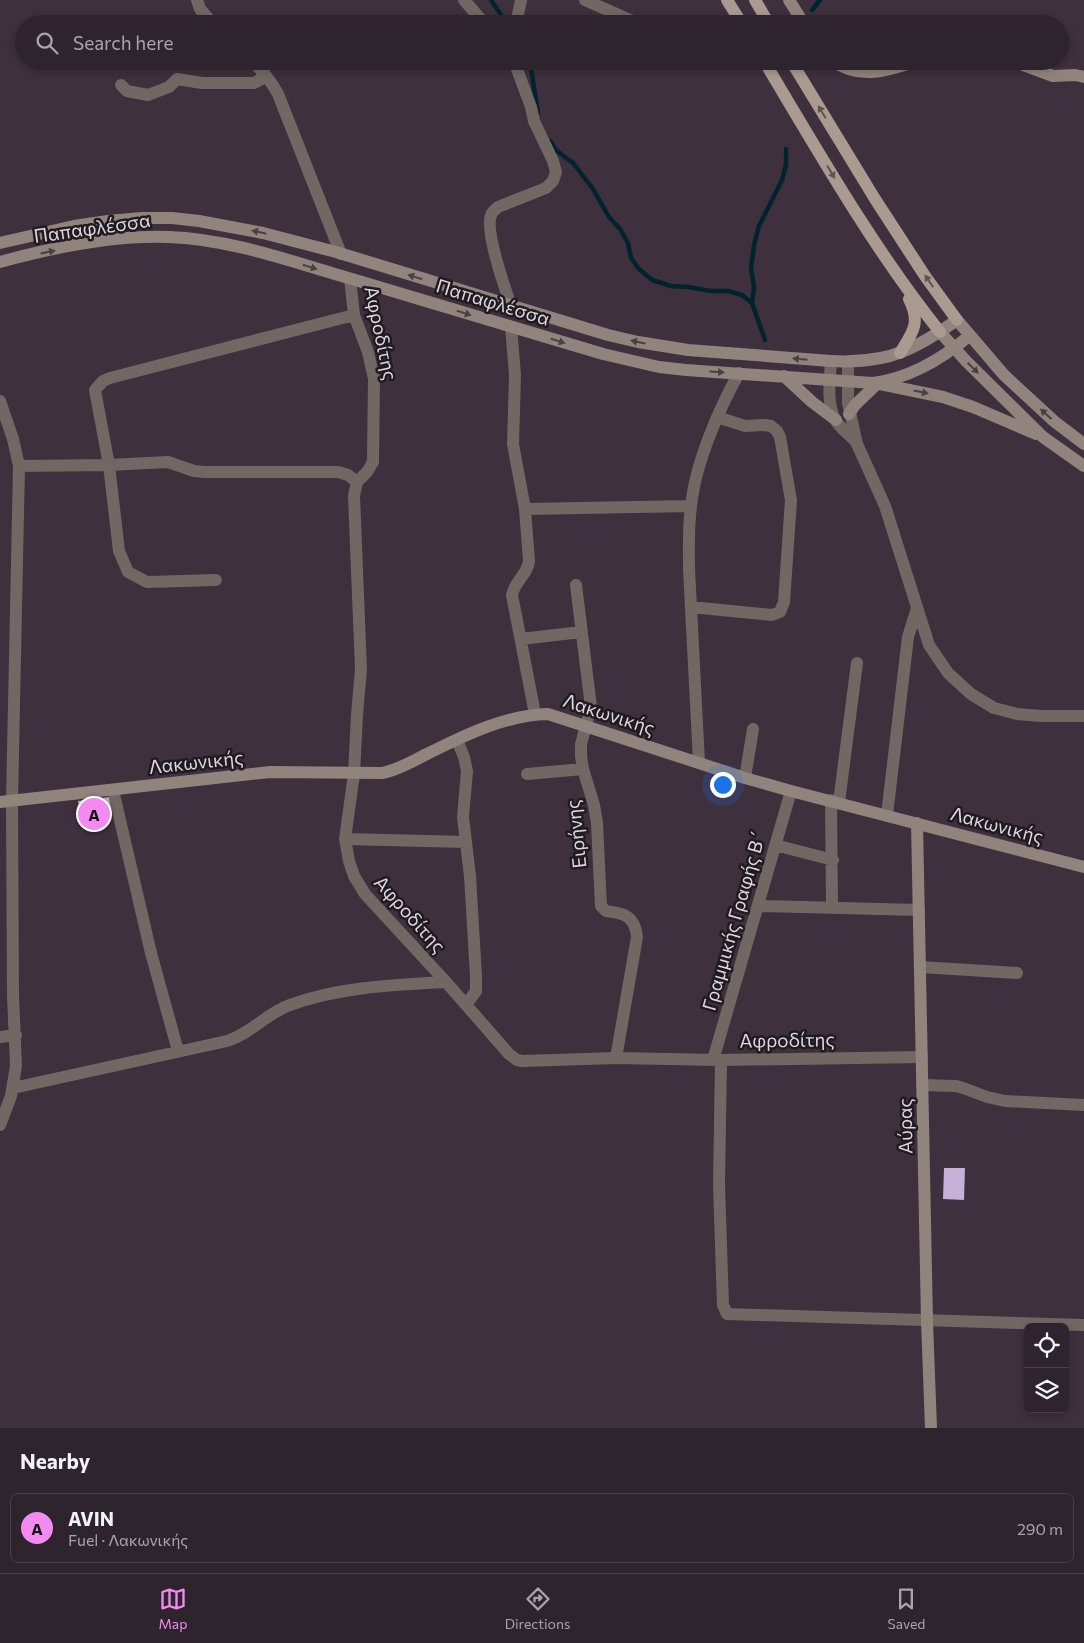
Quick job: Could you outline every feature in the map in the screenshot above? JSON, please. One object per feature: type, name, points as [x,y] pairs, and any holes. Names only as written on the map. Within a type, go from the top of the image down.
[{"type":"main road","points":[[727,0],[736,15]]},
{"type":"main road","points":[[755,0],[764,15]]},
{"type":"main road","points":[[789,0],[798,15]]},
{"type":"main road","points":[[769,70],[856,213],[901,281],[940,332],[954,349],[1043,437],[1084,466]]},
{"type":"main road","points":[[797,70],[875,199],[925,276],[969,336],[1004,376],[1055,422],[1084,444]]},
{"type":"main road","points":[[852,70],[858,72],[893,70]]},
{"type":"main road","points":[[1037,70],[1053,76],[1075,75],[1084,77]]},
{"type":"main road","name":"Παπαφλέσσα","points":[[0,243],[74,226],[142,218],[172,218],[215,223],[257,231],[341,254],[608,335],[664,348],[848,362],[881,358],[900,353],[940,332],[957,320]]},
{"type":"main road","name":"Παπαφλέσσα","points":[[0,262],[86,244],[143,237],[169,237],[202,241],[261,252],[603,354],[651,365],[686,370],[875,383],[908,375],[954,349],[969,336]]},
{"type":"main road","points":[[900,353],[910,337],[916,319],[913,306],[901,281]]},
{"type":"main road","points":[[784,376],[812,402],[836,420]]},
{"type":"main road","points":[[849,414],[875,383],[943,397],[973,407],[1043,437]]},
{"type":"main road","name":"Λακωνικής","points":[[6,801],[270,772],[354,774],[388,772],[503,721],[535,714],[553,715],[745,778],[1084,867]]},
{"type":"main road","name":"Αύρας","points":[[917,823],[927,1321],[931,1428]]},
{"type":"street","points":[[197,0],[200,9],[205,15]]},
{"type":"street","points":[[464,0],[477,15]]},
{"type":"street","points":[[518,15],[521,0]]},
{"type":"street","points":[[585,0],[619,15]]},
{"type":"street","points":[[511,306],[491,238],[489,222],[492,212],[546,188],[553,181],[556,172],[553,161],[534,121],[517,70]]},
{"type":"street","points":[[121,85],[127,91],[148,95],[169,86],[176,79],[202,83],[254,83],[260,80],[264,72],[278,94],[341,254]]},
{"type":"street","name":"Αφροδίτης","points":[[350,279],[354,315],[368,352],[374,379],[373,462],[367,472],[357,482],[354,496],[358,557],[361,669],[356,716],[354,774],[346,839],[347,853],[352,870],[365,894],[446,982],[504,1049],[517,1060],[922,1057]]},
{"type":"street","points":[[216,580],[147,582],[128,572],[120,551],[109,465],[95,393],[96,389],[103,381],[114,377],[354,315]]},
{"type":"street","points":[[511,327],[515,375],[513,444],[525,508],[529,564],[514,586],[512,595],[535,714]]},
{"type":"street","points":[[831,361],[830,400],[836,420],[857,444]]},
{"type":"street","points":[[848,362],[849,414],[857,444],[885,506],[929,645],[948,673],[971,694],[994,708],[1017,714],[1084,716]]},
{"type":"street","points":[[699,762],[688,542],[691,506],[701,463],[717,417],[739,373]]},
{"type":"street","points":[[0,401],[13,439],[18,466],[6,801],[16,1066],[10,1101],[0,1125]]},
{"type":"street","points":[[692,607],[772,615],[780,612],[784,602],[791,500],[780,437],[771,426],[745,426],[717,417]]},
{"type":"street","points":[[18,466],[168,462],[194,471],[204,472],[338,472],[348,475],[357,482]]},
{"type":"street","points":[[525,508],[691,506]]},
{"type":"street","name":"Ειρήνης","points":[[576,585],[591,704],[590,715],[581,747],[583,769],[597,823],[602,908],[606,911],[626,915],[634,925],[637,933],[637,943],[616,1058]]},
{"type":"street","points":[[887,815],[908,637],[917,608]]},
{"type":"street","points":[[521,639],[581,632]]},
{"type":"street","points":[[832,908],[835,801],[857,663]]},
{"type":"street","points":[[745,778],[754,729]]},
{"type":"street","points":[[457,740],[464,757],[466,771],[463,817],[472,897],[476,985],[476,991],[466,1005]]},
{"type":"street","points":[[527,774],[583,769]]},
{"type":"street","points":[[113,790],[151,953],[178,1051]]},
{"type":"street","name":"Γραμμικής Γραφής Β΄","points":[[791,791],[717,1060],[723,1305],[725,1312],[733,1316],[927,1321]]},
{"type":"street","points":[[346,839],[466,842]]},
{"type":"street","points":[[775,845],[833,860]]},
{"type":"street","points":[[758,906],[919,910]]},
{"type":"street","points":[[920,967],[1017,973]]},
{"type":"street","points":[[13,1088],[230,1040],[282,1008],[309,1000],[342,992],[382,986],[446,982]]},
{"type":"street","points":[[0,1037],[16,1035]]},
{"type":"street","points":[[922,1086],[956,1086],[1005,1101],[1084,1106]]},
{"type":"street","points":[[927,1321],[1084,1325]]},
{"type":"building","points":[[110,797],[112,816],[81,820],[78,801]]},
{"type":"building","points":[[944,1168],[965,1168],[964,1200],[943,1199]]},
{"type":"waterway","points":[[491,0],[501,15]]},
{"type":"waterway","points":[[812,10],[820,0]]},
{"type":"waterway","points":[[531,70],[538,113]]},
{"type":"waterway","points":[[550,141],[557,151],[573,163],[593,189],[609,217],[620,229],[628,243],[631,258],[639,269],[652,280],[671,286],[728,291],[742,295],[752,303]]},
{"type":"waterway","points":[[765,340],[752,303],[754,287],[751,269],[759,226],[782,180],[786,165],[786,149]]},
{"type":"place","name":"AVIN","points":[[94,814]]}]
